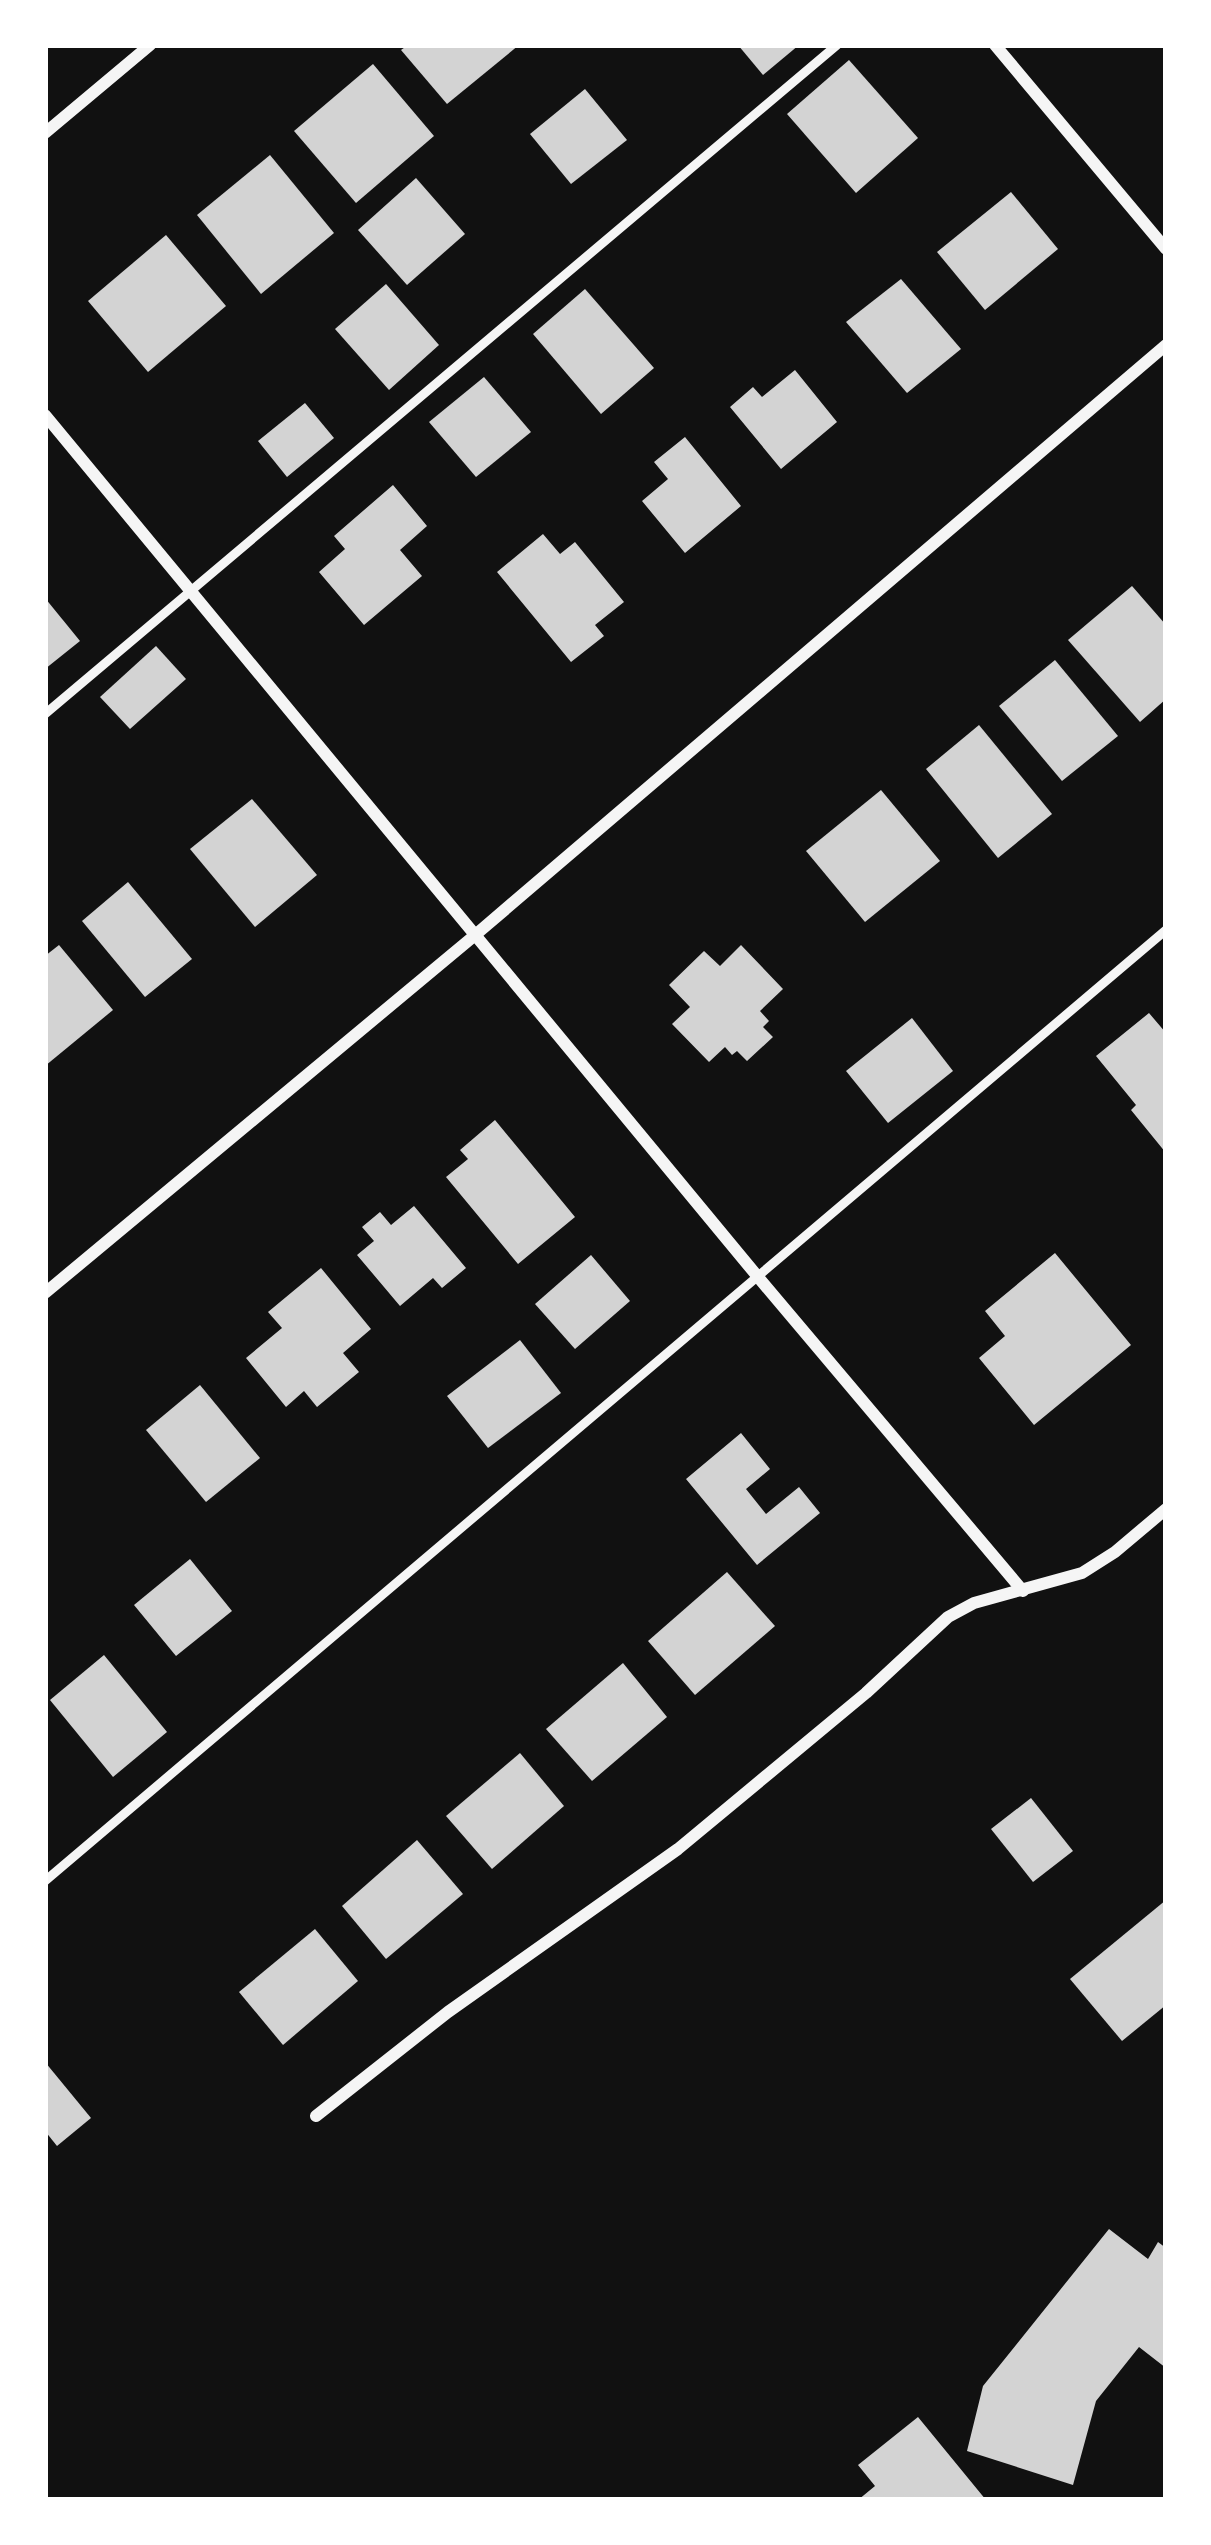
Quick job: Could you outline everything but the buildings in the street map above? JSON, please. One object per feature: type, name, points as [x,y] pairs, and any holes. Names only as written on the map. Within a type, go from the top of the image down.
[{"type":"street","points":[[45,134],[150,45]]},
{"type":"street","points":[[995,45],[1166,249]]},
{"type":"street","points":[[45,1293],[474,936],[1166,345]]},
{"type":"street","points":[[45,415],[1023,1591]]},
{"type":"street","points":[[316,2116],[448,2012],[678,1849],[866,1694],[948,1617],[974,1604],[1065,1580],[1095,1567],[1166,1509]]},
{"type":"lane","points":[[45,714],[837,45]]},
{"type":"lane","points":[[45,1881],[1166,929]]}]
